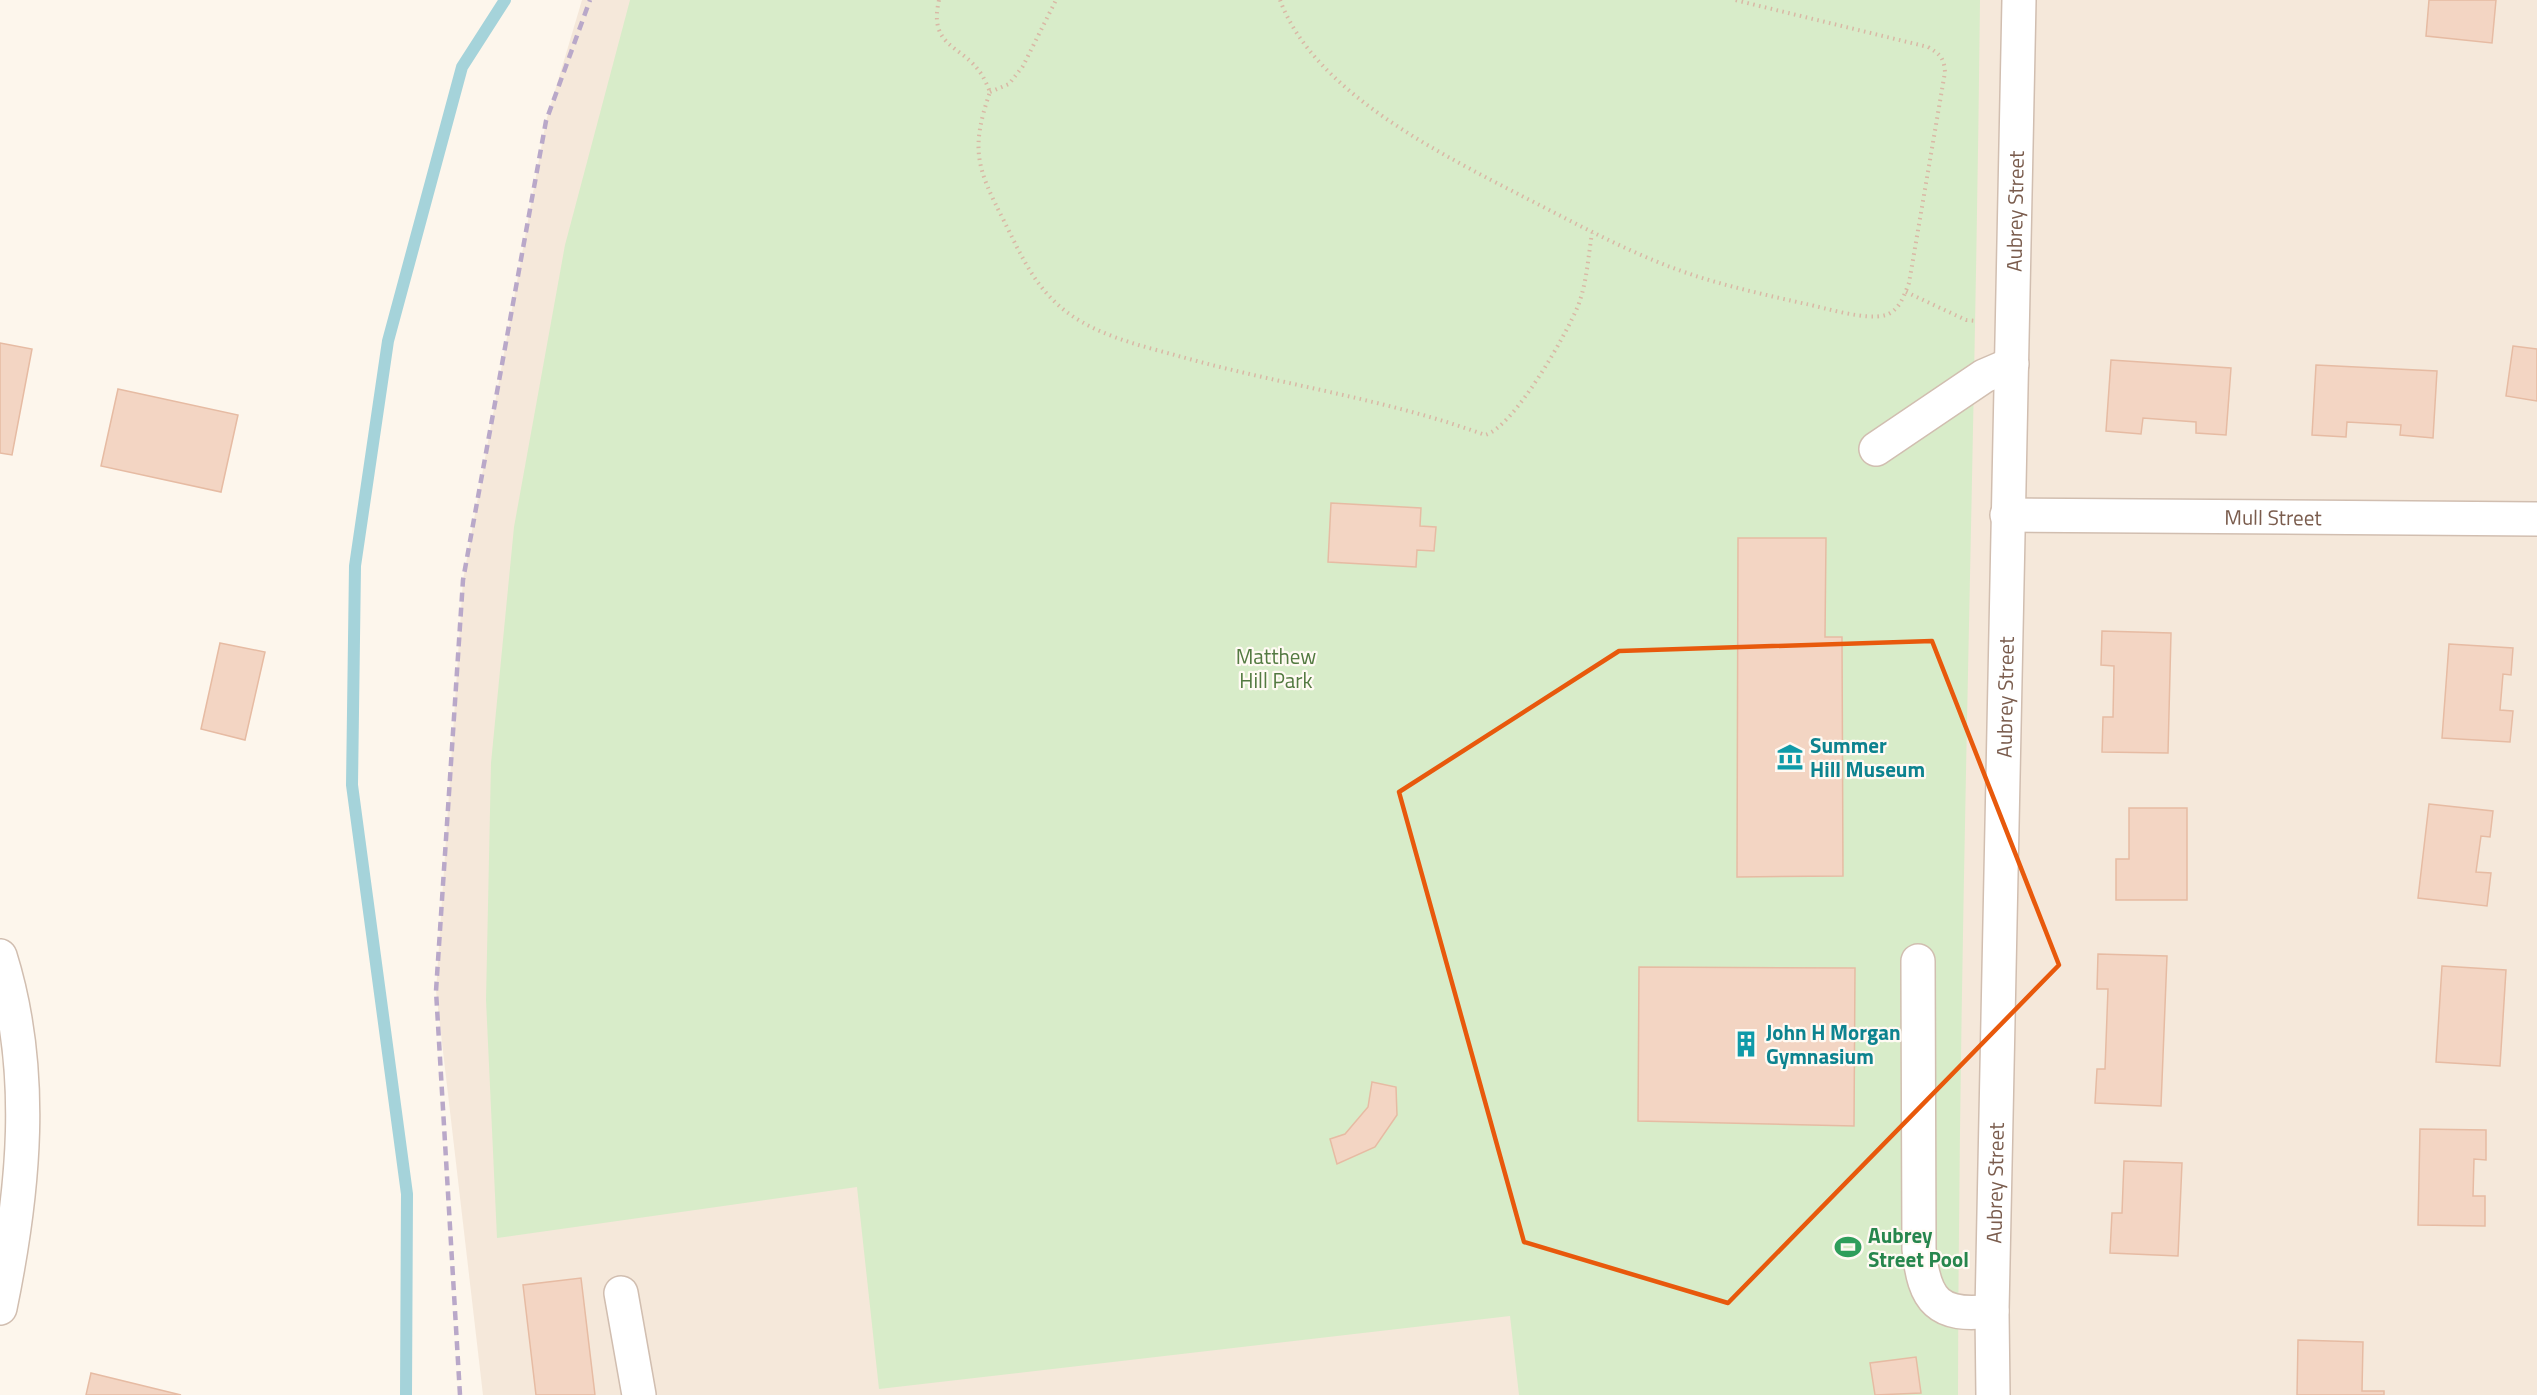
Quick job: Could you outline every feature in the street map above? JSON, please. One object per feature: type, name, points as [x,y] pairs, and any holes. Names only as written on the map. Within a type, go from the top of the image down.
[{"type":"street","name":"Aubrey Street","points":[[1993,1395],[1992,1311],[2019,0]]},
{"type":"street","points":[[1876,449],[1984,376],[2013,364]]},
{"type":"street","name":"Mull Street","points":[[2007,515],[2537,519]]},
{"type":"street","points":[[0,956],[14,1012],[24,1113],[17,1214],[0,1308]]},
{"type":"street","points":[[1918,961],[1918,1249],[1921,1277],[1928,1295],[1941,1306],[1970,1314],[1992,1311]]},
{"type":"street","points":[[621,1293],[639,1395]]},
{"type":"path","points":[[939,0],[937,27],[942,38],[982,74],[990,92],[977,141],[978,162],[986,186],[1038,284],[1070,315],[1114,336],[1277,382],[1426,416],[1485,435],[1502,426],[1515,410],[1578,306],[1586,278],[1592,233]]},
{"type":"path","points":[[990,92],[1009,84],[1023,66],[1056,0]]},
{"type":"path","points":[[1280,0],[1314,55],[1371,106],[1436,151],[1592,233],[1687,273],[1731,286],[1841,311],[1871,316],[1886,315],[1897,309],[1906,292],[1943,83],[1944,61],[1938,53],[1928,47],[1736,0]]},
{"type":"path","points":[[1906,292],[1966,320],[2013,316]]},
{"type":"highlighted area","points":[[1932,641],[2059,965],[1728,1303],[1524,1242],[1399,792],[1619,651]]},
{"type":"shaded area","name":"Matthew Hill Park","points":[[582,0],[2537,0],[2537,1395],[483,1395],[436,991],[463,580],[546,121]]},
{"type":"green space","name":"Matthew Hill Park","points":[[630,0],[1980,0],[1961,1046],[1958,1395],[1519,1395],[1510,1316],[879,1389],[857,1187],[497,1238],[486,1000],[491,763],[514,527],[565,245]]},
{"type":"building","points":[[2429,0],[2496,0],[2492,43],[2426,36]]},
{"type":"building","points":[[0,343],[32,349],[12,455],[0,453]]},
{"type":"building","points":[[2513,346],[2537,349],[2537,401],[2506,396]]},
{"type":"building","points":[[2111,360],[2231,368],[2226,435],[2196,433],[2196,422],[2143,418],[2141,434],[2106,431]]},
{"type":"building","points":[[2316,365],[2437,371],[2433,438],[2400,435],[2401,425],[2347,422],[2346,437],[2312,435]]},
{"type":"building","points":[[118,389],[238,415],[221,492],[101,466]]},
{"type":"building","points":[[1331,503],[1421,508],[1420,526],[1436,527],[1434,551],[1417,550],[1416,567],[1328,562]]},
{"type":"building","name":"Summer Hill Museum","points":[[1738,538],[1826,538],[1825,637],[1842,637],[1843,876],[1737,877]]},
{"type":"building","points":[[2102,631],[2171,633],[2168,753],[2102,752],[2103,717],[2113,717],[2114,666],[2101,665]]},
{"type":"building","points":[[220,643],[265,652],[245,740],[201,729]]},
{"type":"building","points":[[2449,644],[2513,648],[2511,675],[2503,674],[2500,710],[2513,711],[2510,742],[2442,738]]},
{"type":"building","points":[[2429,804],[2493,811],[2490,837],[2481,836],[2476,872],[2491,873],[2487,906],[2418,898]]},
{"type":"building","points":[[2129,808],[2187,808],[2187,900],[2116,900],[2116,859],[2129,859]]},
{"type":"building","points":[[2098,954],[2167,956],[2161,1106],[2095,1103],[2097,1069],[2105,1069],[2108,989],[2097,989]]},
{"type":"building","points":[[2442,966],[2506,970],[2500,1066],[2436,1062]]},
{"type":"building","name":"John H Morgan Gymnasium","points":[[1639,967],[1855,968],[1854,1126],[1638,1121]]},
{"type":"building","points":[[1372,1082],[1396,1087],[1397,1115],[1375,1147],[1337,1164],[1330,1139],[1345,1134],[1368,1107]]},
{"type":"building","points":[[2420,1129],[2486,1130],[2486,1160],[2474,1159],[2473,1196],[2485,1196],[2485,1226],[2418,1225]]},
{"type":"building","points":[[2124,1161],[2182,1163],[2178,1256],[2110,1253],[2112,1213],[2122,1213]]},
{"type":"building","points":[[581,1278],[595,1395],[536,1395],[523,1285]]},
{"type":"building","points":[[2298,1340],[2363,1342],[2362,1391],[2384,1391],[2384,1395],[2297,1395]]},
{"type":"building","points":[[1916,1357],[1921,1393],[1875,1395],[1870,1363]]},
{"type":"building","points":[[91,1373],[181,1395],[86,1395]]},
{"type":"waterway","points":[[406,1395],[407,1194],[352,785],[355,566],[388,341],[462,67],[505,0]]},
{"type":"railway","points":[[460,1395],[436,991],[463,580],[546,121],[590,0]]},
{"type":"place","name":"Summer Hill Museum","points":[[1790,757]]},
{"type":"place","name":"John H Morgan Gymnasium","points":[[1746,1044]]},
{"type":"place","name":"Aubrey Street Pool","points":[[1848,1247]]}]
